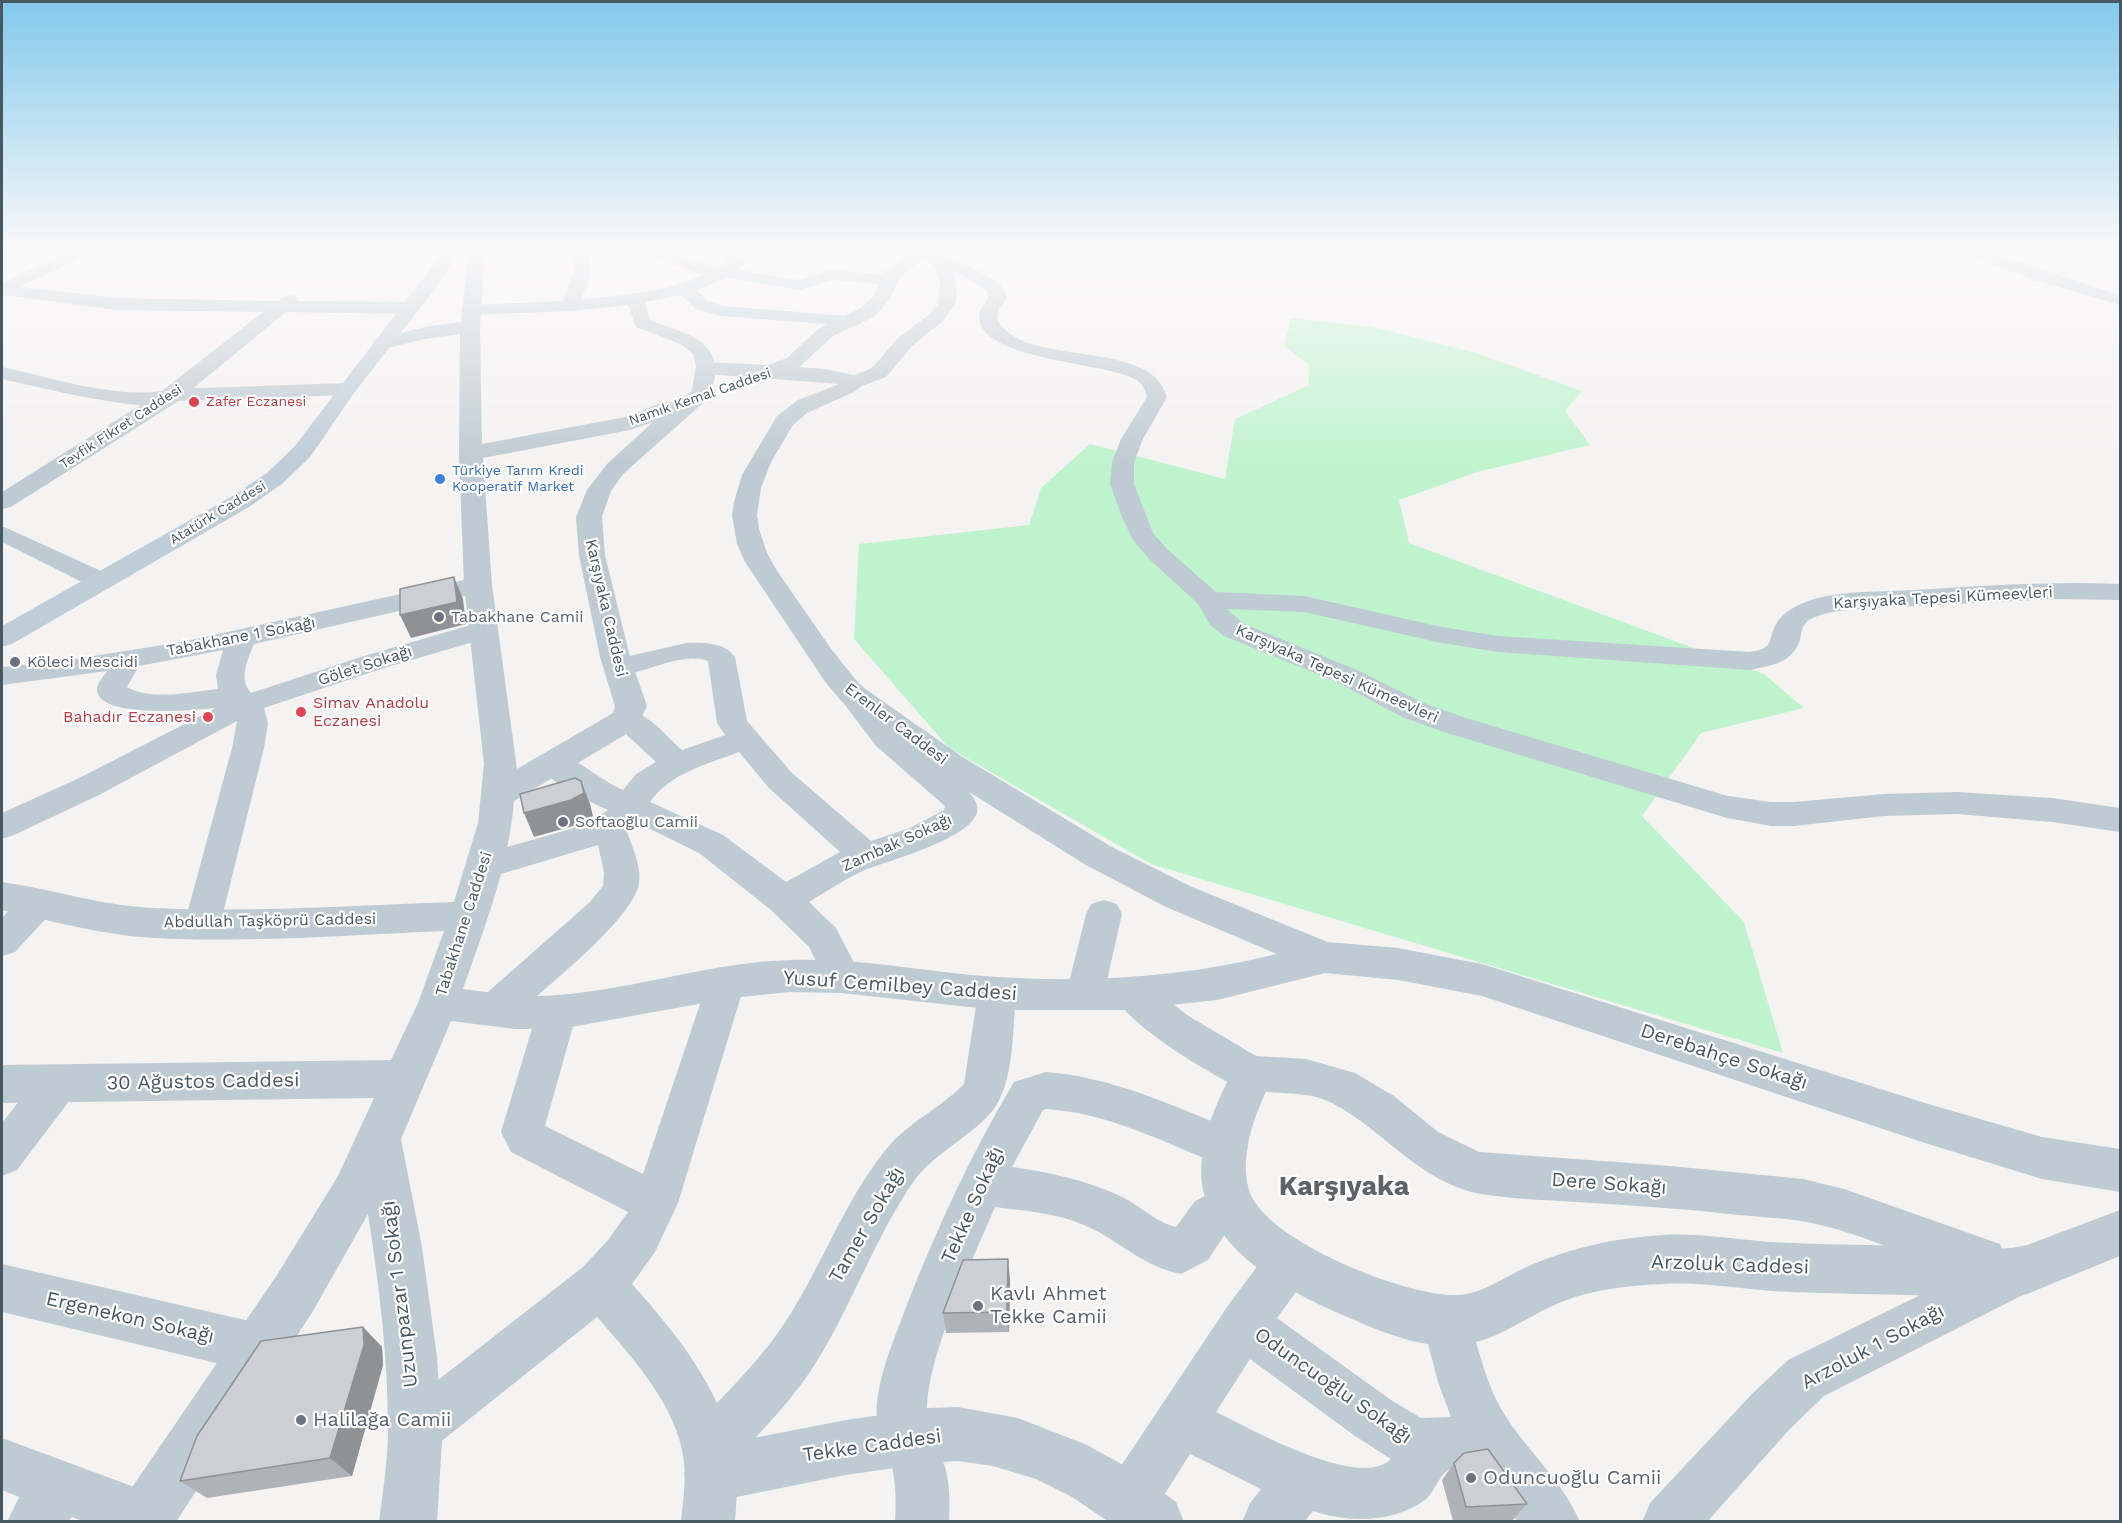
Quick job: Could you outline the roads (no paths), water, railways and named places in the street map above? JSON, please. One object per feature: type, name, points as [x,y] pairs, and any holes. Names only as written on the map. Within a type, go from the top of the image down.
[{"type":"main road","name":"Atatürk Caddesi","points":[[2,638],[240,502],[275,478],[302,452],[400,321]]},
{"type":"street","name":"Tevfik Fikret Caddesi","points":[[2,502],[169,397],[263,321]]},
{"type":"street","points":[[383,343],[464,321]]},
{"type":"street","name":"Tabakhane Caddesi","points":[[143,1519],[332,1234],[355,1192],[438,1003],[484,866],[500,794],[501,764],[478,585],[471,453],[471,321]]},
{"type":"street","points":[[640,321],[695,345],[703,354],[703,382],[771,372],[840,376],[852,383],[868,380],[882,372],[906,342],[931,321]]},
{"type":"street","points":[[661,331],[678,321]]},
{"type":"street","name":"Namık Kemal Caddesi","points":[[771,372],[783,368],[805,354],[826,332],[853,321]]},
{"type":"street","points":[[989,321],[992,329],[999,335],[1045,352],[1135,371],[1152,382],[1156,397],[1132,439],[1123,462],[1122,484],[1142,535],[1164,560],[1209,600]]},
{"type":"street","points":[[2,373],[109,396],[169,397],[347,390]]},
{"type":"street","name":"Namık Kemal Caddesi","points":[[471,453],[630,423],[703,382]]},
{"type":"street","name":"Karşıyaka Caddesi","points":[[627,718],[631,706],[618,668],[592,555],[589,517],[599,490],[615,469],[703,382]]},
{"type":"street","name":"Erenler Caddesi","points":[[852,383],[847,388],[802,407],[787,417],[754,470],[745,501],[745,515],[751,546],[765,572],[836,675],[853,695],[958,770],[1099,856],[1179,897],[1325,957]]},
{"type":"street","points":[[2,533],[101,581]]},
{"type":"street","name":"Tabakhane 1 Sokağı","points":[[2,676],[129,659],[243,638],[478,585]]},
{"type":"street","name":"Karşıyaka Tepesi Kümeevleri","points":[[1209,600],[1304,604],[1437,634],[1498,645],[1750,661],[1771,657],[1785,644],[1788,627],[1799,615],[1821,606],[1855,601],[1918,597],[2057,591],[2121,592]]},
{"type":"street","name":"Karşıyaka Tepesi Kümeevleri","points":[[1209,600],[1220,619],[1234,630],[1347,676],[1413,710],[1455,725],[1727,807],[1771,814],[1794,814],[1884,805],[1957,803],[2042,809],[2121,820]]},
{"type":"street","name":"Gölet Sokağı","points":[[242,700],[484,630]]},
{"type":"street","points":[[202,925],[253,721],[242,700],[231,687],[230,672],[243,638]]},
{"type":"street","points":[[618,668],[687,652],[715,653],[721,657],[732,723],[780,780],[866,856]]},
{"type":"street","points":[[129,659],[112,686],[112,692],[126,698],[166,703],[242,700]]},
{"type":"street","name":"Zambak Sokağı","points":[[784,900],[838,869],[950,823],[960,815],[961,806],[957,798],[887,739],[853,695]]},
{"type":"street","points":[[2,827],[88,787],[242,700]]},
{"type":"street","points":[[500,794],[552,762],[602,736],[627,718],[679,765]]},
{"type":"street","points":[[484,866],[592,835],[620,816],[652,779],[679,765],[744,739]]},
{"type":"street","points":[[552,762],[595,791],[620,816],[711,844],[784,900],[823,938],[843,978]]},
{"type":"street","points":[[495,1009],[602,913],[619,894],[620,816]]},
{"type":"street","name":"Abdullah Taşköprü Caddesi","points":[[2,896],[122,920],[202,925],[469,916]]},
{"type":"street","points":[[2,942],[38,903]]},
{"type":"street","points":[[1086,994],[1104,914]]},
{"type":"street","name":"Yusuf Cemilbey Caddesi","points":[[438,1003],[557,1012],[594,1008],[726,983],[791,976],[843,978],[997,993],[1131,993],[1203,986],[1250,977],[1325,957]]},
{"type":"street","name":"Derebahçe Sokağı","points":[[1325,957],[1398,964],[1482,980],[1925,1123],[2042,1158],[2121,1171]]},
{"type":"street","points":[[415,1430],[600,1284],[624,1260],[656,1203],[726,983]]},
{"type":"street","name":"Tamer Sokağı","points":[[709,1482],[766,1390],[801,1342],[874,1205],[900,1166],[921,1143],[972,1104],[982,1093],[987,1075],[997,993]]},
{"type":"street","name":"Dere Sokağı","points":[[1131,993],[1173,1027],[1240,1068],[1253,1074],[1306,1077],[1340,1086],[1380,1109],[1441,1158],[1479,1173],[1513,1178],[1671,1187],[1803,1200],[1844,1211],[2018,1273]]},
{"type":"street","points":[[557,1012],[522,1132],[526,1138],[656,1203]]},
{"type":"street","name":"Arzoluk Caddesi","points":[[1253,1074],[1241,1098],[1226,1147],[1226,1188],[1237,1219],[1263,1242],[1321,1279],[1388,1309],[1415,1317],[1446,1321],[1484,1315],[1560,1278],[1634,1261],[1713,1260],[1752,1265],[1829,1269],[2018,1273]]},
{"type":"street","name":"30 Ağustos Caddesi","points":[[2,1084],[404,1079]]},
{"type":"street","points":[[2,1156],[58,1083]]},
{"type":"street","points":[[972,1104],[1029,1095],[1047,1089],[1103,1100],[1226,1147]]},
{"type":"street","name":"Tekke Sokağı","points":[[922,1521],[923,1506],[919,1469],[907,1438],[902,1403],[912,1356],[944,1271],[982,1184],[1001,1143],[1029,1095]]},
{"type":"street","name":"Uzunpazar 1 Sokağı","points":[[378,1139],[393,1218],[406,1318],[415,1430],[408,1521]]},
{"type":"street","points":[[982,1184],[1037,1191],[1086,1203],[1106,1212],[1167,1250],[1181,1251],[1192,1244],[1211,1216],[1230,1204]]},
{"type":"street","points":[[2018,1273],[2121,1233]]},
{"type":"street","points":[[1244,1324],[1290,1261]]},
{"type":"street","name":"Arzoluk 1 Sokağı","points":[[1669,1521],[1705,1485],[1778,1402],[1806,1378],[2018,1273]]},
{"type":"street","points":[[600,1284],[658,1350],[692,1408],[709,1482]]},
{"type":"street","name":"Ergenekon Sokağı","points":[[2,1288],[258,1348]]},
{"type":"street","points":[[1446,1321],[1476,1415],[1487,1435],[1553,1521]]},
{"type":"street","name":"Oduncuoğlu Sokağı","points":[[1143,1511],[1182,1423],[1244,1324],[1405,1440],[1415,1444],[1434,1446],[1487,1435]]},
{"type":"street","points":[[1182,1423],[1303,1480],[1329,1490],[1353,1494],[1395,1489],[1408,1480],[1434,1446]]},
{"type":"street","name":"Tekke Caddesi","points":[[709,1482],[831,1448],[936,1434],[967,1435],[1023,1446],[1050,1457],[1143,1511]]},
{"type":"street","points":[[2,1464],[48,1504],[143,1519]]},
{"type":"street","points":[[1269,1521],[1303,1480]]},
{"type":"place","name":"Zafer Eczanesi","points":[[194,402]]},
{"type":"place","name":"Türkiye Tarım Kredi Kooperatif Market","points":[[440,479]]},
{"type":"place","name":"Tabakhane Camii","points":[[439,617]]},
{"type":"place","name":"Köleci Mescidi","points":[[15,662]]},
{"type":"place","name":"Simav Anadolu Eczanesi","points":[[301,712]]},
{"type":"place","name":"Bahadır Eczanesi","points":[[208,717]]},
{"type":"place","name":"Softaoğlu Camii","points":[[563,822]]},
{"type":"place","name":"Kavlı Ahmet Tekke Camii","points":[[978,1306]]},
{"type":"place","name":"Halilağa Camii","points":[[301,1420]]},
{"type":"place","name":"Oduncuoğlu Camii","points":[[1471,1478]]},
{"type":"district","name":"Karşıyaka","points":[[1344,1187]]}]
